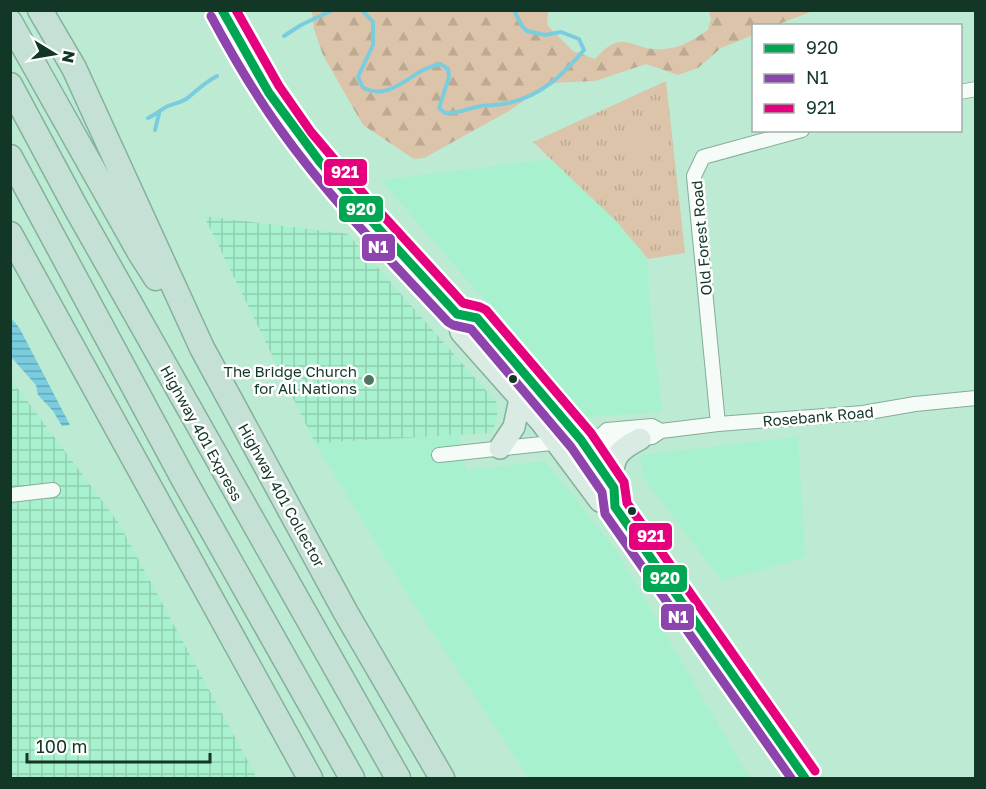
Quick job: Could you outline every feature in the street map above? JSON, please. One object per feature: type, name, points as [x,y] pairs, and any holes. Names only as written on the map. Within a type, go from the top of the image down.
[{"type":"highway","name":"Highway 401 Collector","points":[[40,10],[74,68],[202,348],[346,613],[442,778]]},
{"type":"highway","points":[[10,22],[140,253],[202,348]]},
{"type":"highway","name":"Highway 401 Express","points":[[10,85],[76,208],[398,778]]},
{"type":"highway","points":[[10,157],[184,480],[352,778]]},
{"type":"highway","points":[[10,234],[310,778]]},
{"type":"main road","points":[[222,10],[258,74],[301,137],[354,202],[457,314],[461,332],[557,443],[600,501],[615,507]]},
{"type":"main road","points":[[457,314],[477,318],[558,411],[589,439],[614,488],[615,507],[805,778]]},
{"type":"main road","points":[[500,448],[514,427],[520,399]]},
{"type":"main road","points":[[611,483],[615,459],[619,451],[640,439]]},
{"type":"street","name":"Old Forest Road","points":[[718,424],[694,176],[703,157],[795,132]]},
{"type":"street","name":"Rosebank Road","points":[[439,455],[589,439],[609,442],[640,439],[652,437],[661,431],[718,424],[863,413],[915,404],[975,398]]},
{"type":"street","name":"Rosebank Road","points":[[589,439],[608,430],[617,429],[652,426],[661,431]]},
{"type":"street","points":[[10,495],[53,490]]},
{"type":"shaded area","points":[[551,159],[617,222],[648,259],[649,298],[662,412],[585,417],[381,180]]},
{"type":"shaded area","points":[[204,216],[348,234],[497,403],[497,418],[492,433],[315,443]]},
{"type":"shaded area","points":[[10,378],[118,522],[257,778],[11,778]]},
{"type":"shaded area","points":[[460,435],[466,470],[545,461],[615,549],[750,778],[529,778],[411,600],[315,443]]},
{"type":"shaded area","points":[[798,437],[805,557],[722,581],[644,479],[640,455]]},
{"type":"green space","points":[[312,11],[548,11],[547,25],[573,51],[595,59],[605,49],[621,42],[653,49],[682,45],[708,30],[711,19],[709,11],[813,11],[779,24],[752,24],[752,35],[721,48],[698,68],[678,75],[646,64],[595,81],[549,83],[509,111],[424,158],[414,159],[363,125],[323,55],[314,29]]},
{"type":"green space","points":[[666,81],[685,253],[648,259],[617,222],[533,142]]},
{"type":"green space","points":[[648,129],[651,147],[618,153],[616,136]]},
{"type":"water","points":[[13,320],[20,329],[70,425],[62,426],[53,411],[38,395],[36,385],[11,357],[11,322]]},
{"type":"waterway","points":[[284,36],[333,10]]},
{"type":"waterway","points":[[362,10],[373,22],[373,45],[358,77],[363,88],[384,91],[440,64],[448,69],[449,77],[439,108],[445,113],[509,103],[532,95],[560,76],[584,50],[579,39],[561,32],[545,35],[527,31],[521,25],[514,10]]},
{"type":"waterway","points":[[148,118],[168,106],[185,100],[217,76]]},
{"type":"waterway","points":[[155,130],[159,114]]},
{"type":"transit line","name":"920","points":[[222,10],[269,93],[320,162],[457,314],[477,318],[581,440],[614,488],[615,507],[805,778]]},
{"type":"transit line","name":"921","points":[[236,10],[279,86],[311,132],[367,198],[463,303],[486,310],[591,433],[624,482],[627,503],[815,771]]},
{"type":"transit line","name":"N1","points":[[211,16],[261,102],[319,180],[448,322],[471,329],[571,447],[602,492],[605,514],[791,778]]},
{"type":"place","name":"The Bridge Church for All Nations","points":[[369,380]]}]
